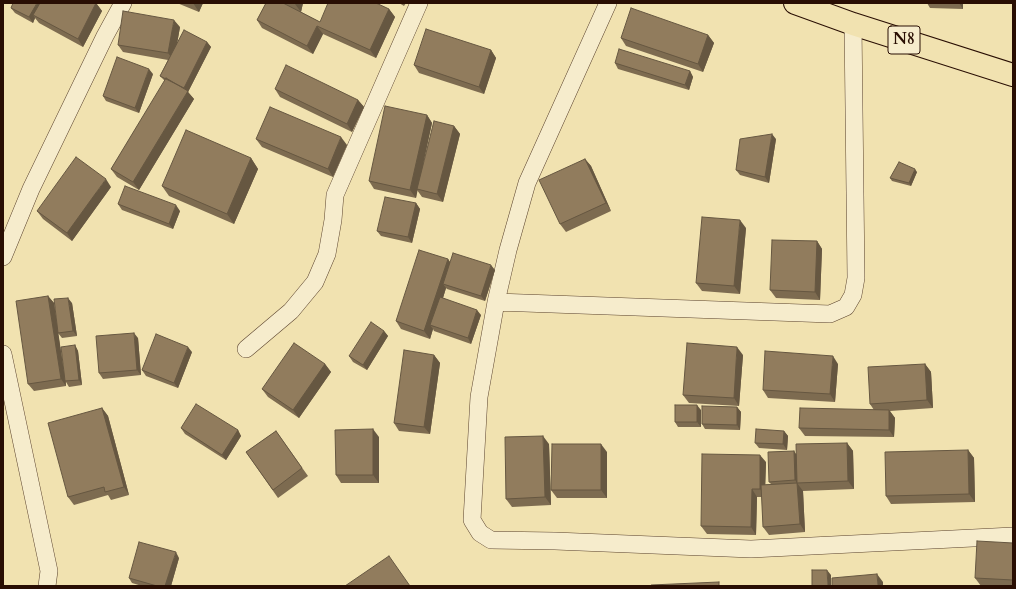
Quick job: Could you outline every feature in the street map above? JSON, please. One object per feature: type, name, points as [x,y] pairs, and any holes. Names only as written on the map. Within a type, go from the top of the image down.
[{"type":"highway","name":"N8","points":[[795,3],[853,24],[1013,75]]},
{"type":"street","points":[[3,257],[31,189],[122,3]]},
{"type":"street","points":[[246,349],[291,311],[315,282],[327,254],[333,220],[335,195],[419,3]]},
{"type":"street","points":[[608,3],[526,183],[508,250],[496,302],[479,397],[472,520],[480,533],[491,540],[555,541],[751,549],[1013,536]]},
{"type":"street","points":[[496,302],[830,314],[846,307],[853,295],[856,278],[853,24]]},
{"type":"street","points":[[3,354],[49,571],[48,586]]},
{"type":"building","points":[[13,3],[37,3],[29,17],[11,8]]},
{"type":"building","points":[[40,3],[96,3],[78,39],[33,15]]},
{"type":"building","points":[[266,3],[283,3],[320,22],[328,3],[376,3],[389,9],[370,50],[317,26],[307,46],[257,20]]},
{"type":"building","points":[[631,8],[708,35],[698,64],[621,38]]},
{"type":"building","points":[[123,11],[174,20],[168,53],[118,45]]},
{"type":"building","points":[[426,29],[491,50],[479,87],[414,65]]},
{"type":"building","points":[[184,30],[207,42],[184,88],[160,76]]},
{"type":"building","points":[[619,49],[690,71],[685,85],[615,63]]},
{"type":"building","points":[[117,57],[149,69],[135,108],[103,96]]},
{"type":"building","points":[[286,65],[358,100],[347,124],[275,89]]},
{"type":"building","points":[[166,78],[188,91],[133,182],[111,169]]},
{"type":"building","points":[[385,106],[427,115],[410,190],[369,181]]},
{"type":"building","points":[[270,107],[341,137],[328,169],[256,139]]},
{"type":"building","points":[[434,121],[454,126],[437,194],[417,189]]},
{"type":"building","points":[[186,130],[251,158],[227,214],[162,186]]},
{"type":"building","points":[[772,134],[765,177],[736,170],[740,139]]},
{"type":"building","points":[[76,157],[106,179],[67,233],[37,211]]},
{"type":"building","points":[[585,159],[606,203],[560,224],[539,180]]},
{"type":"building","points":[[899,162],[915,169],[909,183],[890,178]]},
{"type":"building","points":[[125,186],[176,205],[169,224],[118,204]]},
{"type":"building","points":[[385,197],[416,203],[408,237],[377,231]]},
{"type":"building","points":[[702,217],[740,220],[734,286],[696,283]]},
{"type":"building","points":[[772,240],[817,241],[815,292],[770,290]]},
{"type":"building","points":[[419,250],[448,259],[424,331],[396,321]]},
{"type":"building","points":[[453,253],[491,265],[481,296],[443,284]]},
{"type":"building","points":[[48,296],[61,379],[28,384],[16,301]]},
{"type":"building","points":[[440,297],[477,310],[468,338],[430,325]]},
{"type":"building","points":[[68,298],[73,331],[58,333],[54,299]]},
{"type":"building","points":[[371,322],[384,331],[363,365],[349,356]]},
{"type":"building","points":[[134,333],[137,370],[99,373],[96,336]]},
{"type":"building","points":[[156,334],[188,347],[174,383],[142,370]]},
{"type":"building","points":[[294,343],[325,364],[293,410],[262,389]]},
{"type":"building","points":[[687,343],[737,347],[734,398],[683,395]]},
{"type":"building","points":[[75,345],[79,380],[65,381],[61,347]]},
{"type":"building","points":[[404,350],[434,355],[424,427],[394,423]]},
{"type":"building","points":[[765,351],[833,356],[830,394],[763,390]]},
{"type":"building","points":[[925,364],[927,400],[870,404],[868,367]]},
{"type":"building","points":[[196,404],[238,430],[222,455],[181,428]]},
{"type":"building","points":[[675,405],[697,405],[697,422],[675,422]]},
{"type":"building","points":[[702,406],[737,407],[737,425],[702,424]]},
{"type":"building","points":[[102,408],[124,487],[105,492],[104,487],[68,497],[48,423]]},
{"type":"building","points":[[800,408],[889,410],[889,430],[799,428]]},
{"type":"building","points":[[373,429],[373,475],[336,475],[335,430]]},
{"type":"building","points":[[756,429],[784,431],[783,444],[755,443]]},
{"type":"building","points":[[276,431],[302,468],[273,490],[246,452]]},
{"type":"building","points":[[543,436],[545,497],[506,499],[505,437]]},
{"type":"building","points":[[847,443],[848,481],[797,483],[796,444]]},
{"type":"building","points":[[552,444],[601,444],[601,490],[551,490]]},
{"type":"building","points":[[968,450],[969,494],[886,496],[885,452]]},
{"type":"building","points":[[794,451],[795,480],[769,482],[768,452]]},
{"type":"building","points":[[702,454],[760,455],[760,489],[752,489],[751,527],[701,526]]},
{"type":"building","points":[[797,483],[800,524],[763,527],[761,485]]},
{"type":"building","points":[[977,541],[1013,543],[1013,580],[975,578]]},
{"type":"building","points":[[139,542],[176,552],[165,586],[157,586],[129,578]]},
{"type":"building","points":[[389,556],[410,586],[345,586]]},
{"type":"building","points":[[812,570],[827,570],[828,586],[812,586]]},
{"type":"building","points":[[877,574],[878,586],[832,586],[832,578]]},
{"type":"building","points":[[719,582],[719,586],[651,586],[651,585]]}]
